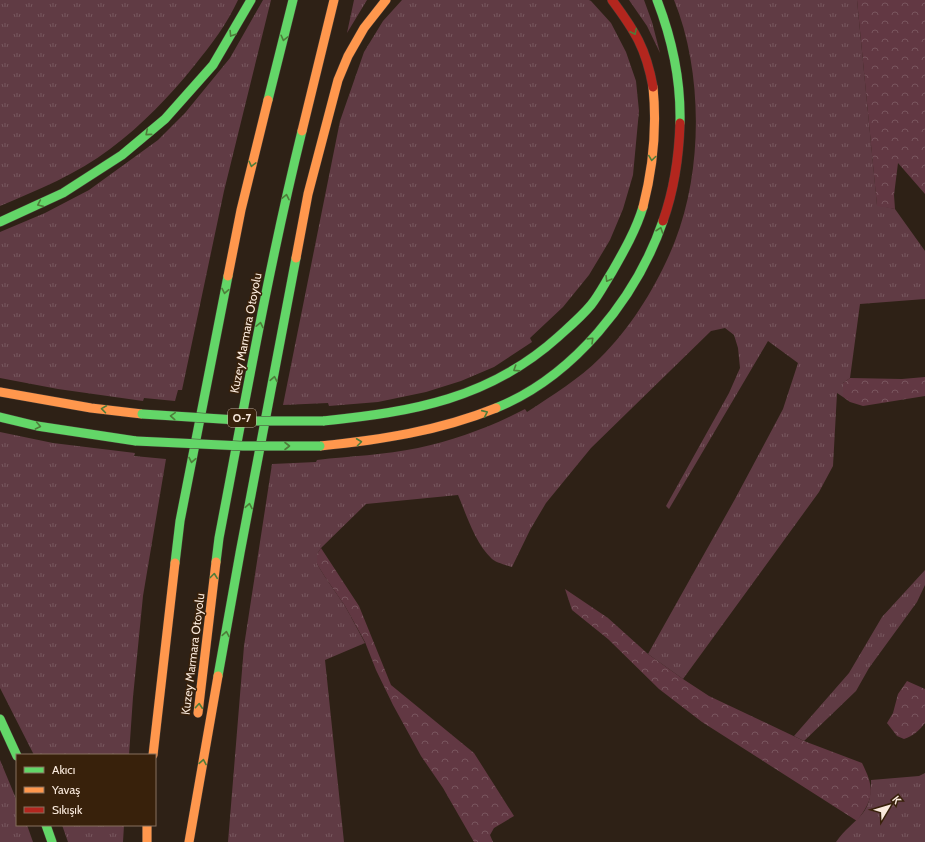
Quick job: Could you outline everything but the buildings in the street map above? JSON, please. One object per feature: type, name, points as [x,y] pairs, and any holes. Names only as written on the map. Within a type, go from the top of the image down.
[{"type":"highway","points":[[0,222],[63,193],[122,155],[165,119],[213,65],[251,0]]},
{"type":"highway","points":[[153,754],[180,521],[241,210],[293,0]]},
{"type":"highway","name":"Kuzey Marmara Otoyolu","points":[[198,720],[219,538],[245,400],[289,184],[334,0]]},
{"type":"highway","points":[[188,842],[240,553],[308,194],[338,80],[348,56],[364,28],[386,0]]},
{"type":"highway","points":[[0,392],[91,408],[142,414],[253,422],[324,421],[365,417],[431,405],[466,394],[513,371],[553,342],[584,314],[604,286],[627,247],[642,211],[653,158],[656,118],[653,85],[646,55],[632,26],[612,0]]},
{"type":"highway","points":[[0,417],[37,426],[136,441],[243,446],[320,446],[407,435],[448,426],[475,417],[536,387],[568,363],[597,334],[620,305],[639,275],[655,243],[667,210],[675,169],[679,136],[680,103],[675,63],[663,16],[657,0]]},
{"type":"highway","points":[[0,719],[16,754]]},
{"type":"highway","points":[[188,842],[194,758]]},
{"type":"highway","points":[[46,826],[52,842]]},
{"type":"highway","points":[[147,826],[147,842]]},
{"type":"green space","points":[[0,0],[238,0],[218,34],[194,66],[165,99],[133,130],[110,149],[71,174],[43,188],[0,206]]},
{"type":"green space","points":[[263,0],[271,0],[224,191],[182,390],[178,390],[175,401],[144,398],[143,401],[58,389],[0,378],[0,232],[45,213],[89,190],[158,140],[185,113],[230,58]]},
{"type":"green space","points":[[354,0],[367,0],[347,33]]},
{"type":"green space","points":[[402,0],[591,1],[611,23],[626,52],[636,81],[639,111],[633,175],[623,209],[610,240],[589,275],[563,307],[530,338],[532,342],[494,367],[461,381],[426,392],[378,402],[329,406],[328,403],[283,405],[340,121],[364,52],[383,21]]},
{"type":"green space","points":[[629,0],[644,0],[652,22],[660,53],[647,26]]},
{"type":"green space","points":[[674,0],[857,0],[877,205],[895,209],[925,251],[925,299],[860,304],[850,378],[843,383],[843,397],[837,393],[833,466],[819,492],[683,679],[648,654],[735,499],[783,409],[798,363],[768,341],[669,509],[666,506],[729,393],[740,368],[738,348],[734,335],[725,328],[711,331],[591,448],[546,503],[530,530],[512,567],[492,559],[486,553],[472,529],[458,495],[366,504],[321,548],[317,554],[317,564],[345,606],[365,643],[325,660],[344,842],[228,842],[244,646],[272,464],[316,462],[317,460],[406,450],[446,441],[473,432],[499,422],[525,409],[527,412],[583,373],[612,346],[644,303],[661,272],[675,241],[684,213],[691,183],[695,152],[696,120],[694,89],[684,28]]},
{"type":"green space","points":[[857,0],[925,0],[925,194],[898,163],[894,195],[895,209],[877,206]]},
{"type":"green space","points":[[925,377],[925,396],[863,406],[850,402],[843,397],[843,383],[850,378],[902,379]]},
{"type":"green space","points":[[0,432],[53,443],[135,453],[134,456],[166,459],[143,596],[129,754],[33,754],[0,688]]},
{"type":"green space","points":[[321,548],[359,606],[391,685],[474,753],[514,816],[494,828],[490,835],[493,842],[474,842],[443,788],[421,756],[393,705],[376,670],[365,642],[345,606],[317,564],[317,554]]},
{"type":"green space","points":[[925,570],[925,585],[917,602],[869,668],[856,691],[804,741],[794,736],[849,673],[882,617]]},
{"type":"green space","points":[[565,589],[608,618],[648,654],[709,696],[804,741],[862,763],[869,780],[871,793],[867,806],[857,821],[702,722],[659,689],[608,639],[572,610]]},
{"type":"green space","points":[[907,681],[925,689],[925,723],[916,732],[904,739],[897,736],[887,723],[893,713],[898,694]]},
{"type":"green space","points":[[0,760],[16,799],[16,826],[27,826],[33,842],[0,842]]},
{"type":"green space","points":[[925,773],[925,842],[836,842],[861,816],[869,802],[871,780],[919,776]]},
{"type":"green space","points":[[62,826],[124,826],[123,842],[68,842]]},
{"type":"traffic: fast","points":[[0,222],[63,193],[122,155],[165,119],[213,65],[251,0]]},
{"type":"traffic: fast","points":[[268,100],[293,0]]},
{"type":"traffic: fast","points":[[657,0],[671,45],[677,76],[680,123]]},
{"type":"traffic: fast","points":[[216,562],[219,538],[258,334],[302,131]]},
{"type":"traffic: fast","points":[[323,421],[388,413],[448,399],[505,375],[532,358],[571,326],[594,301],[625,248],[637,224],[643,207]]},
{"type":"traffic: fast","points":[[496,408],[524,394],[551,377],[576,356],[598,332],[619,306],[636,279],[651,250],[663,221]]},
{"type":"traffic: fast","points":[[218,676],[296,258]]},
{"type":"traffic: fast","points":[[175,563],[180,521],[228,276]]},
{"type":"traffic: fast","points":[[142,414],[253,421],[323,421]]},
{"type":"traffic: fast","points":[[0,417],[37,426],[136,441]]},
{"type":"traffic: fast","points":[[136,441],[243,446],[320,446]]},
{"type":"traffic: fast","points":[[0,719],[16,754]]},
{"type":"traffic: fast","points":[[46,826],[52,842]]},
{"type":"traffic: slow","points":[[302,131],[334,0]]},
{"type":"traffic: slow","points":[[296,258],[308,194],[338,80],[348,56],[364,28],[386,0]]},
{"type":"traffic: slow","points":[[643,207],[652,162],[655,117],[653,87]]},
{"type":"traffic: slow","points":[[228,276],[241,210],[268,100]]},
{"type":"traffic: slow","points":[[0,392],[91,408],[142,414]]},
{"type":"traffic: slow","points":[[320,446],[365,441],[431,429],[496,408]]},
{"type":"traffic: slow","points":[[198,713],[216,562]]},
{"type":"traffic: slow","points":[[153,754],[175,563]]},
{"type":"traffic: slow","points":[[189,842],[218,676]]},
{"type":"traffic: slow","points":[[147,826],[147,842]]},
{"type":"traffic: jam","points":[[612,0],[638,40],[647,61],[653,87]]},
{"type":"traffic: jam","points":[[663,221],[675,173],[680,123]]}]
